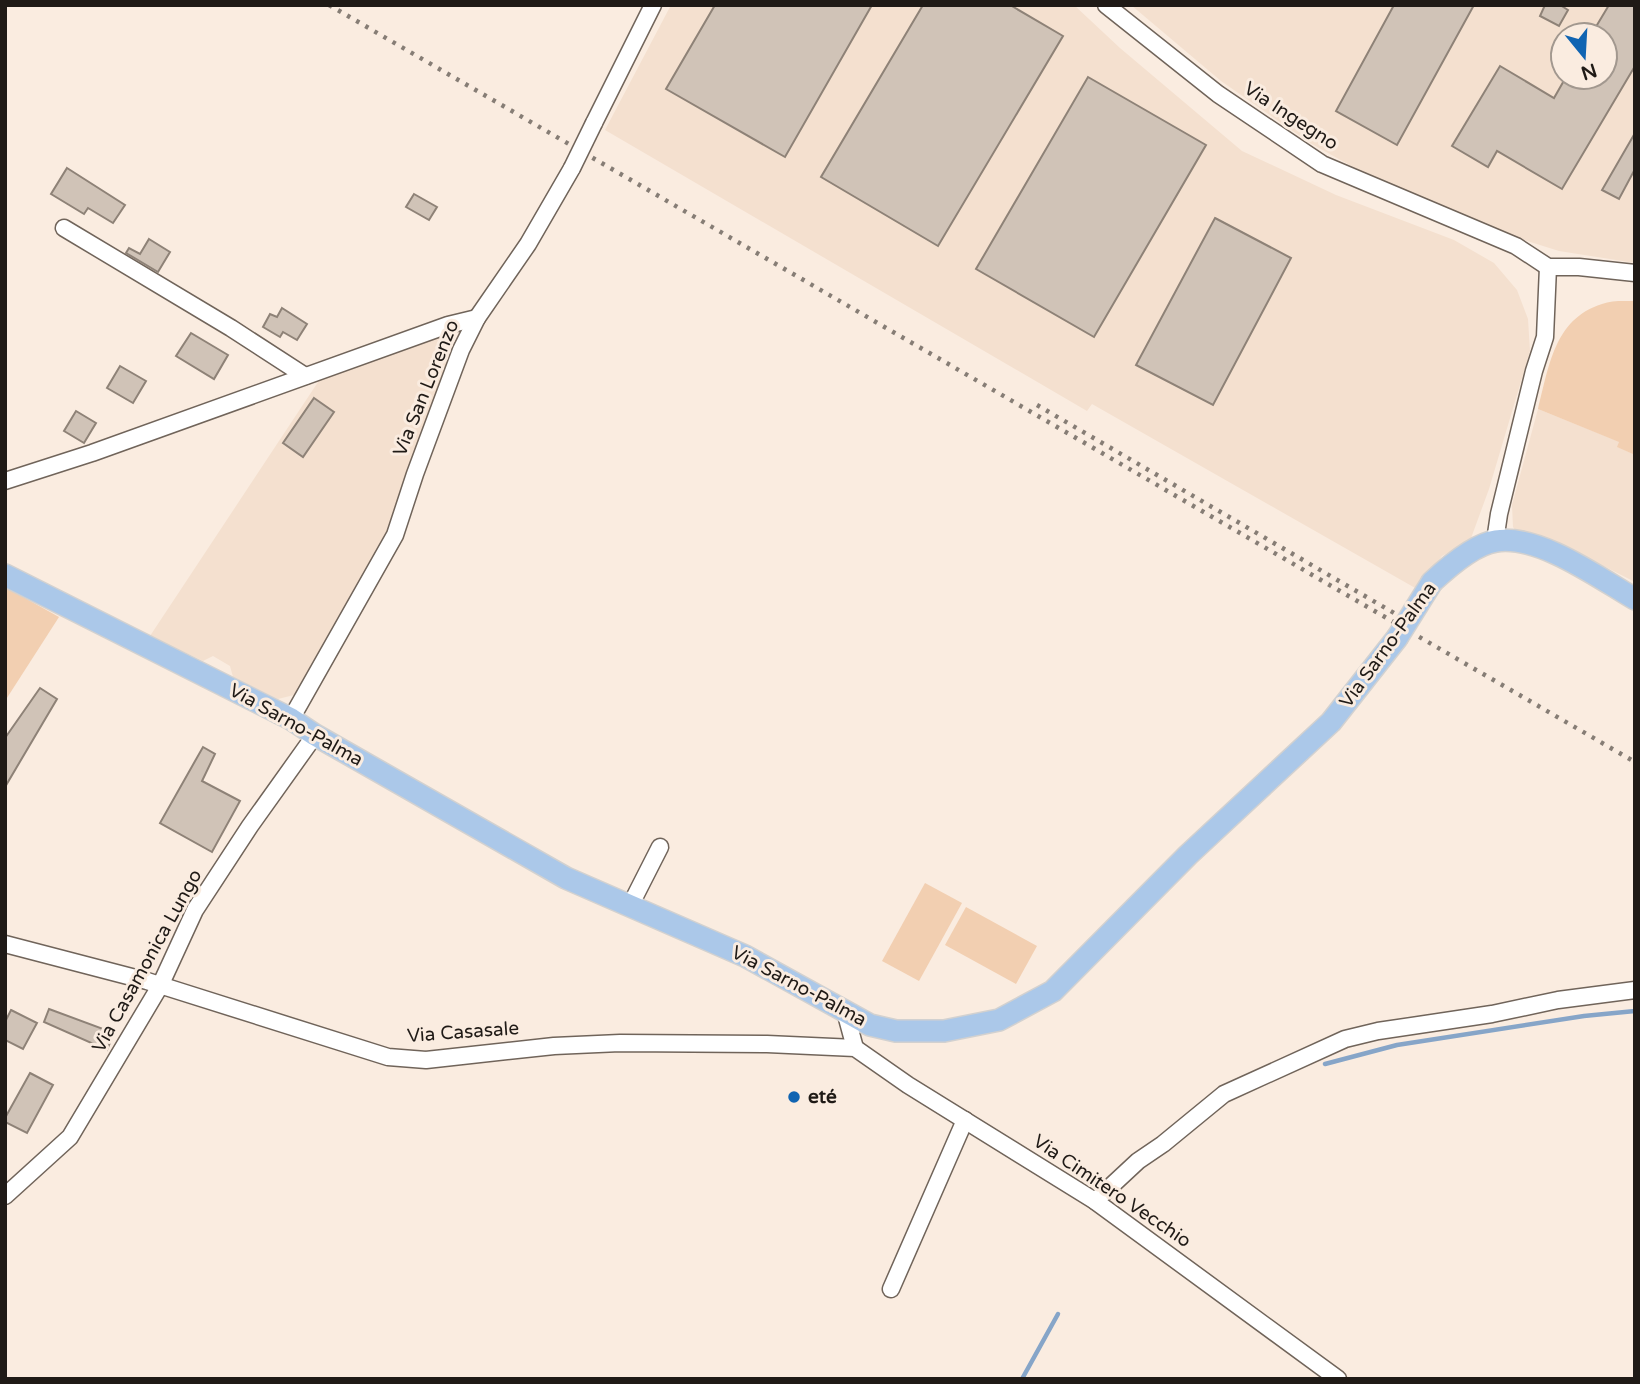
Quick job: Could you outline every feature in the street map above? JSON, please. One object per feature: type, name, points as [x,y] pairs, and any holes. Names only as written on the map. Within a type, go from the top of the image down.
[{"type":"main road","name":"Via Sarno-Palma","points":[[5,575],[292,719],[315,735],[566,878],[746,956],[870,1025],[896,1031],[944,1031],[999,1020],[1053,991],[1188,855],[1331,722],[1397,638],[1432,582],[1456,559],[1495,541]]},
{"type":"main road","points":[[1495,541],[1526,543],[1567,558],[1635,599]]},
{"type":"street","name":"Via San Lorenzo","points":[[292,719],[395,535],[461,350],[477,318],[528,244],[572,168],[653,5]]},
{"type":"street","name":"Via Ingegno","points":[[1106,5],[1219,94],[1322,164],[1517,246],[1548,267]]},
{"type":"street","points":[[64,228],[231,328],[304,376]]},
{"type":"street","points":[[1495,541],[1511,462],[1545,337],[1548,267],[1579,267],[1635,273]]},
{"type":"street","points":[[5,481],[92,453],[448,325],[477,318]]},
{"type":"street","name":"Via Casamonica Lungo","points":[[5,1196],[71,1137],[160,986],[195,910],[250,826],[315,735]]},
{"type":"street","points":[[630,906],[660,847]]},
{"type":"street","name":"Via Casasale","points":[[5,944],[160,986],[388,1057],[426,1059],[554,1046],[620,1043],[767,1044],[855,1048]]},
{"type":"street","points":[[1095,1201],[1138,1161],[1224,1094],[1345,1040],[1378,1031],[1492,1014],[1558,1000],[1635,990]]},
{"type":"street","points":[[845,1011],[855,1048]]},
{"type":"street","name":"Via Cimitero Vecchio","points":[[855,1048],[1095,1201],[1338,1379]]},
{"type":"street","points":[[891,1289],[965,1120]]},
{"type":"shaded area","points":[[671,5],[1074,5],[1120,48],[1242,151],[1336,195],[1454,240],[1494,263],[1517,290],[1528,319],[1530,351],[1489,489],[1470,541],[1442,556],[1417,589],[1092,404],[1087,411],[605,130]]},
{"type":"shaded area","points":[[1131,5],[1635,5],[1635,263],[1559,251],[1518,238],[1355,168],[1310,143],[1221,81]]},
{"type":"shaded area","points":[[1635,301],[1635,455],[1617,447],[1619,442],[1538,409],[1550,361],[1556,346],[1573,321],[1586,311],[1606,303]]},
{"type":"shaded area","points":[[444,334],[452,339],[446,364],[387,530],[294,695],[278,699],[233,677],[230,666],[213,656],[203,661],[150,636],[322,376]]},
{"type":"shaded area","points":[[1538,409],[1620,442],[1618,447],[1635,455],[1635,582],[1566,547],[1527,533],[1518,534],[1513,527],[1512,505]]},
{"type":"shaded area","points":[[5,587],[59,617],[5,701]]},
{"type":"shaded area","points":[[925,883],[962,903],[919,981],[882,961]]},
{"type":"shaded area","points":[[966,907],[1037,946],[1016,984],[945,945]]},
{"type":"building","points":[[715,5],[872,5],[785,157],[666,89]]},
{"type":"building","points":[[923,5],[1010,5],[1063,36],[938,246],[821,177]]},
{"type":"building","points":[[1394,5],[1474,5],[1397,145],[1336,111]]},
{"type":"building","points":[[1545,5],[1560,5],[1568,10],[1562,21],[1550,21],[1540,16]]},
{"type":"building","points":[[1609,5],[1635,5],[1635,66],[1562,189],[1497,151],[1488,167],[1452,146],[1500,66],[1554,98],[1558,91],[1619,91],[1619,21],[1599,21]]},
{"type":"building","points":[[1088,77],[1206,145],[1094,337],[976,269]]},
{"type":"building","points":[[1635,133],[1635,169],[1619,199],[1602,190]]},
{"type":"building","points":[[67,168],[125,205],[113,223],[88,208],[84,214],[51,194]]},
{"type":"building","points":[[414,194],[437,207],[429,220],[406,207]]},
{"type":"building","points":[[1215,218],[1291,258],[1213,405],[1136,365]]},
{"type":"building","points":[[149,239],[170,252],[158,272],[126,253],[129,248],[140,254]]},
{"type":"building","points":[[282,308],[307,324],[297,340],[283,332],[280,337],[263,327],[270,314],[277,317]]},
{"type":"building","points":[[191,333],[228,355],[214,379],[176,356]]},
{"type":"building","points":[[120,366],[146,381],[133,403],[107,388]]},
{"type":"building","points":[[314,398],[334,412],[303,457],[283,443]]},
{"type":"building","points":[[76,411],[96,423],[84,443],[64,431]]},
{"type":"building","points":[[40,688],[57,699],[5,787],[5,738]]},
{"type":"building","points":[[203,747],[215,754],[202,781],[240,801],[212,852],[160,823]]},
{"type":"building","points":[[49,1009],[114,1033],[107,1050],[44,1022]]},
{"type":"building","points":[[11,1010],[37,1023],[23,1049],[5,1040],[5,1022]]},
{"type":"building","points":[[30,1073],[53,1085],[27,1133],[5,1122],[5,1118]]},
{"type":"waterway","points":[[1325,1064],[1397,1045],[1584,1016],[1635,1011]]},
{"type":"waterway","points":[[1022,1379],[1058,1314]]},
{"type":"railway","points":[[329,5],[1635,762]]},
{"type":"railway","points":[[1037,405],[1406,620]]},
{"type":"place","name":"eté","points":[[794,1097]]}]
